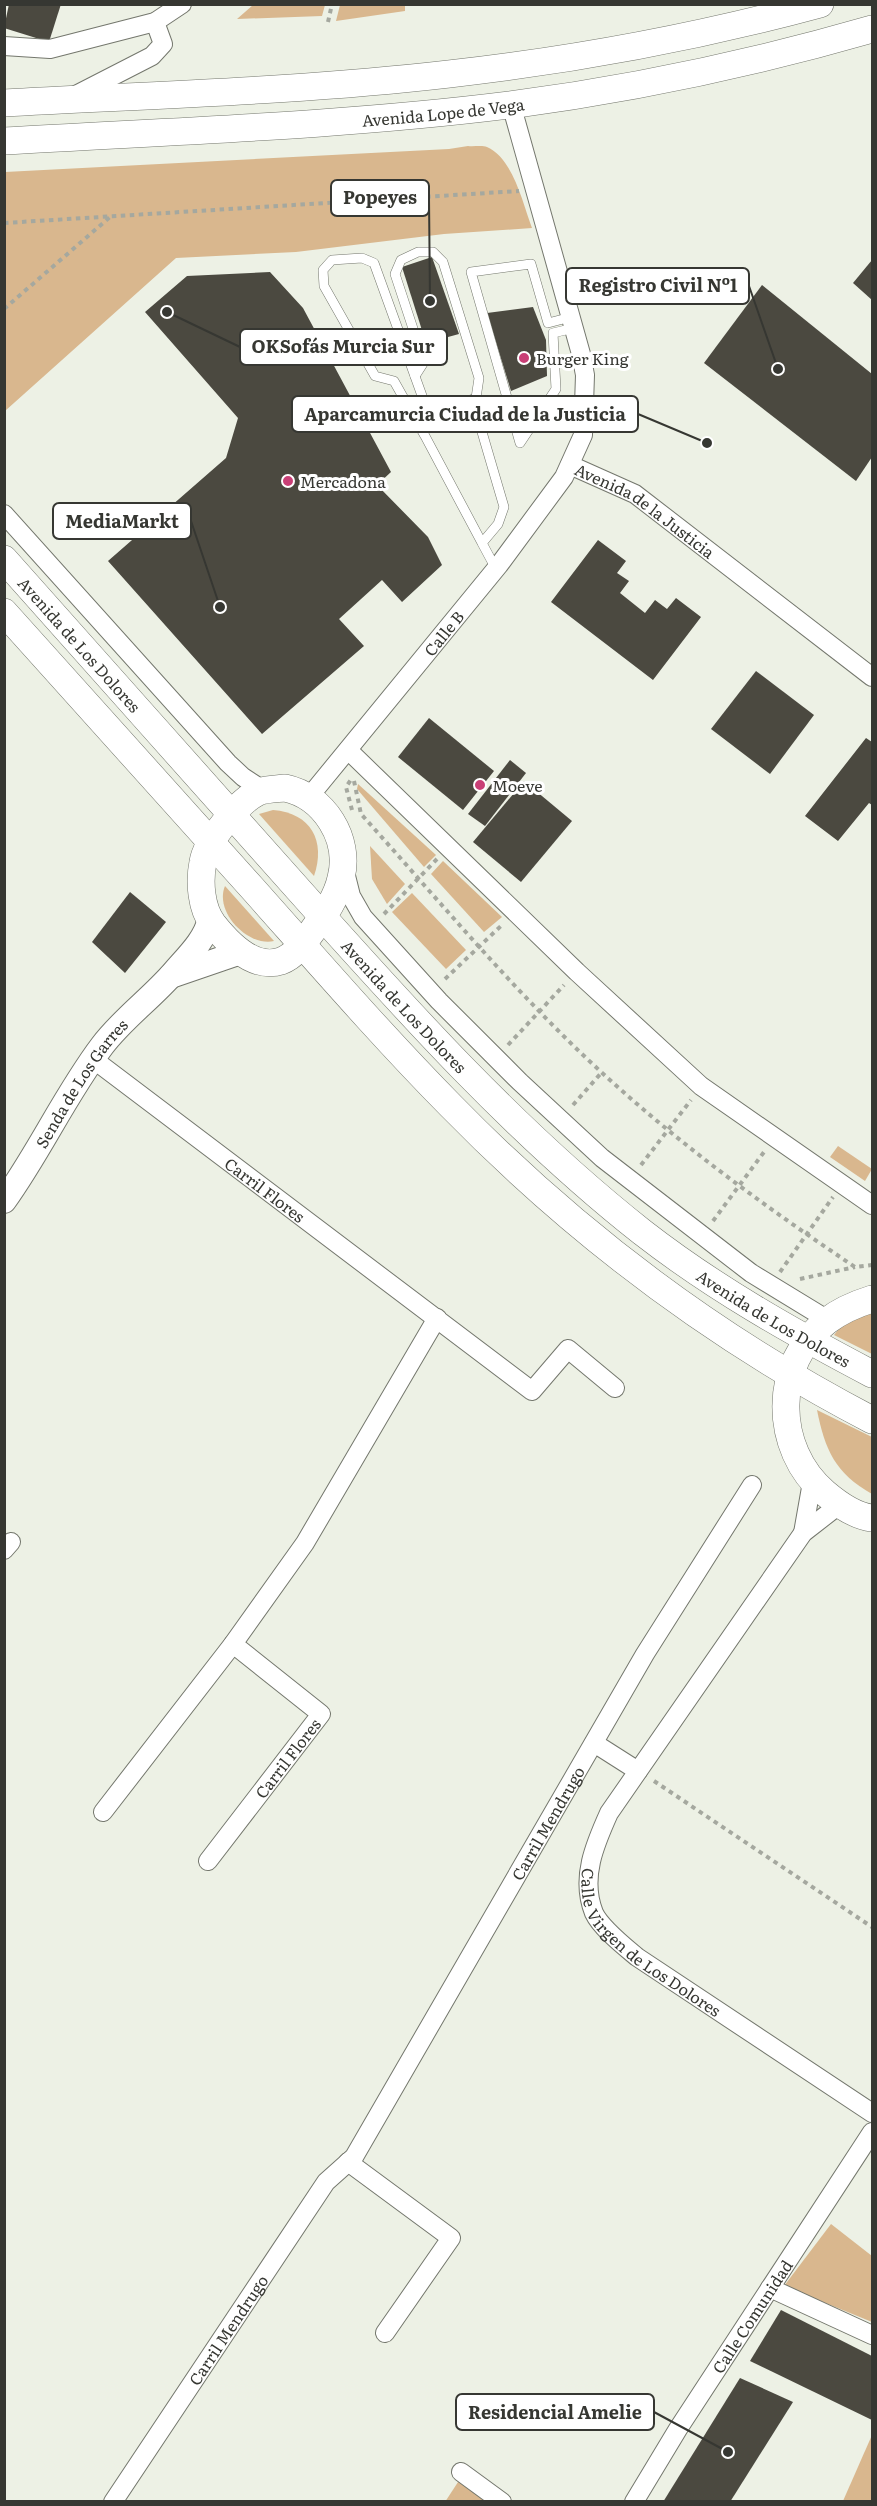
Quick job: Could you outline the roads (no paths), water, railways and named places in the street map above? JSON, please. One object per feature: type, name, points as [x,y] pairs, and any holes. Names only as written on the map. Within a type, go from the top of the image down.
[{"type":"main road","points":[[4,104],[317,85],[497,69],[685,38],[820,4]]},
{"type":"main road","name":"Avenida Lope de Vega","points":[[4,141],[318,122],[511,104],[694,73],[873,29]]},
{"type":"main road","name":"Avenida de Los Dolores","points":[[4,559],[434,1039],[553,1157],[642,1232],[690,1268],[735,1298],[808,1341],[873,1374]]},
{"type":"main road","name":"Avenida de Los Dolores","points":[[4,612],[302,944],[452,1107],[553,1202],[616,1255],[716,1329],[790,1374],[873,1420]]},
{"type":"main road","points":[[285,788],[309,797],[321,808],[334,826],[341,842],[344,862],[339,887],[323,917],[302,944],[280,961],[259,960],[241,952],[223,936],[210,919],[202,894],[203,861],[212,842],[247,799],[264,790],[285,788]]},
{"type":"main road","points":[[873,1299],[849,1307],[828,1320],[808,1341],[790,1374],[785,1396],[786,1421],[794,1453],[812,1482],[839,1505],[873,1518]]},
{"type":"street","points":[[4,46],[50,49],[155,22],[175,6]]},
{"type":"street","points":[[66,100],[152,56],[163,44],[155,22]]},
{"type":"street","name":"Avenida de la Justicia","points":[[511,104],[585,375],[583,435],[570,465],[635,494],[873,677]]},
{"type":"street","name":"Calle B","points":[[309,797],[496,569],[551,496],[570,465]]},
{"type":"street","points":[[4,514],[228,763],[243,777],[264,790]]},
{"type":"street","points":[[348,750],[577,972],[701,1086],[873,1205]]},
{"type":"street","points":[[344,862],[351,896],[363,917],[439,1001],[520,1082],[602,1158],[713,1245],[751,1273],[828,1320]]},
{"type":"street","name":"Senda de Los Garres","points":[[4,1201],[93,1059],[127,1017],[171,976],[201,940],[210,919]]},
{"type":"street","points":[[171,976],[241,952]]},
{"type":"street","name":"Carril Flores","points":[[93,1059],[532,1391],[568,1349],[615,1388]]},
{"type":"street","points":[[103,1812],[233,1644],[305,1543],[437,1318]]},
{"type":"street","name":"Calle Virgen de Los Dolores","points":[[803,1533],[812,1482]]},
{"type":"street","name":"Carril Mendrugo","points":[[113,2502],[326,2182],[354,2157],[645,1654],[752,1485]]},
{"type":"street","name":"Calle Virgen de Los Dolores","points":[[839,1505],[803,1533],[609,1813],[592,1851],[588,1880],[595,1914],[614,1937],[637,1957],[873,2113]]},
{"type":"street","name":"Carril Flores","points":[[208,1861],[321,1714],[233,1644]]},
{"type":"street","points":[[594,1743],[638,1771]]},
{"type":"street","name":"Calle Comunidad","points":[[634,2502],[678,2429],[873,2132]]},
{"type":"street","points":[[348,2162],[451,2238],[385,2333]]},
{"type":"street","points":[[770,2288],[873,2335]]},
{"type":"street","points":[[461,2472],[502,2502]]},
{"type":"lane","points":[[414,376],[424,362],[395,274],[401,260],[418,252],[433,252],[443,262],[480,378],[476,398],[477,415],[504,507],[498,524],[482,543]]},
{"type":"lane","points":[[417,423],[425,404],[374,262],[362,258],[332,260],[323,270],[324,286],[375,376],[394,381],[496,569]]},
{"type":"lane","points":[[531,264],[548,323],[572,322],[553,333],[556,389],[520,443],[471,272],[531,264]]},
{"type":"lane","points":[[417,423],[438,412],[476,398]]},
{"type":"place","name":"Popeyes","points":[[430,301]]},
{"type":"place","name":"OKSofás Murcia Sur","points":[[167,312]]},
{"type":"place","name":"Burger King","points":[[524,358]]},
{"type":"place","name":"Registro Civil Nº1","points":[[778,369]]},
{"type":"place","name":"Aparcamurcia Ciudad de la Justicia","points":[[707,443]]},
{"type":"place","name":"Mercadona","points":[[288,481]]},
{"type":"place","name":"MediaMarkt","points":[[220,607]]},
{"type":"place","name":"Moeve","points":[[480,785]]},
{"type":"place","name":"Residencial Amelie","points":[[728,2452]]}]
